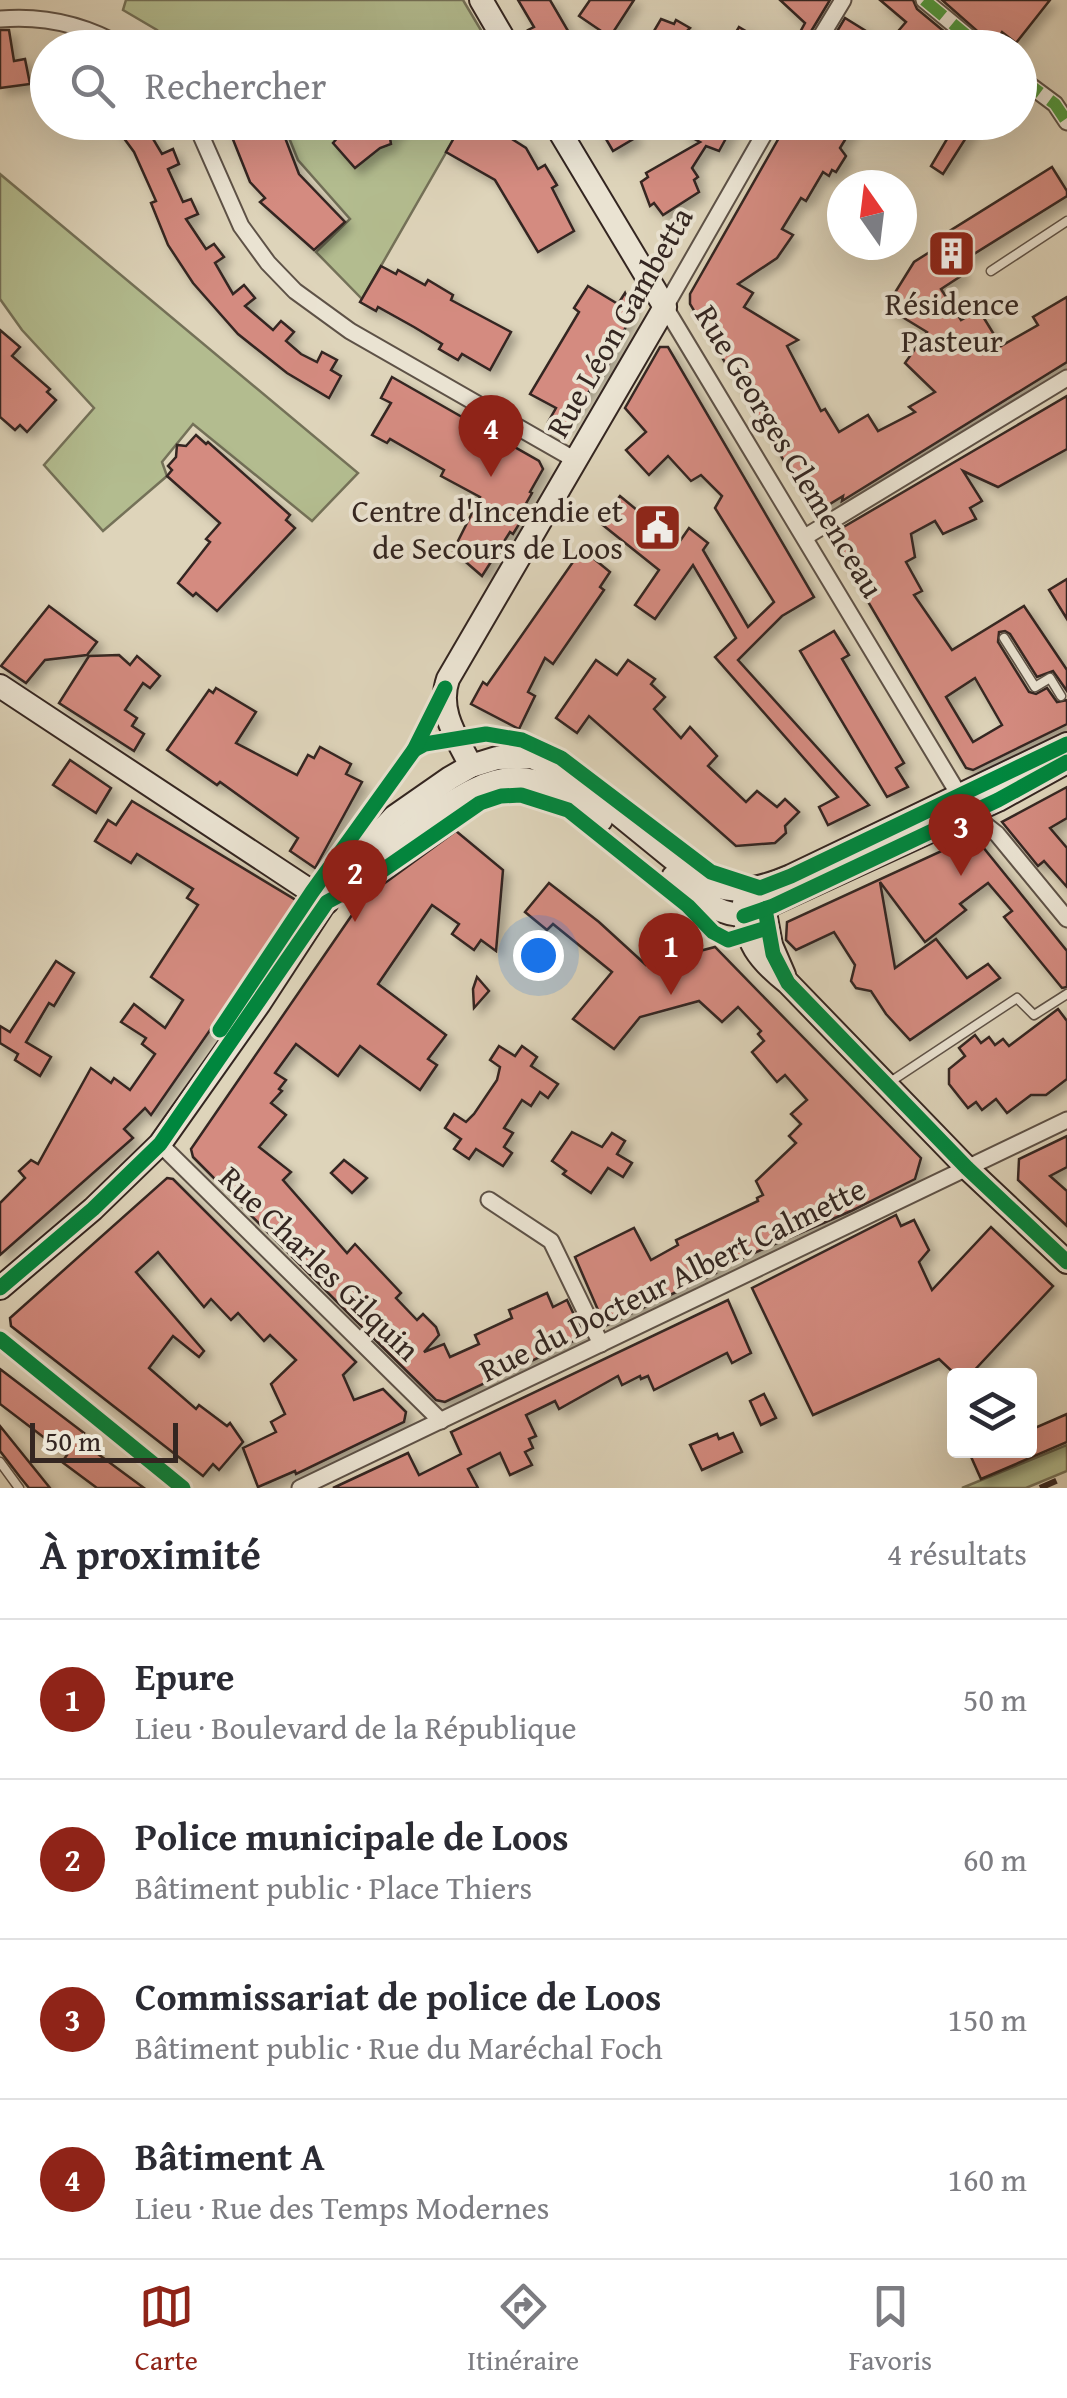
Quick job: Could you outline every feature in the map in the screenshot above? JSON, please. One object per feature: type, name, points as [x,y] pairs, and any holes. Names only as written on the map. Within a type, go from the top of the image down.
[{"type":"main road","points":[[480,0],[498,30]]},
{"type":"main road","name":"Rue Georges Clemenceau","points":[[565,140],[665,306]]},
{"type":"main road","name":"Rue Léon Gambetta","points":[[470,766],[446,713],[448,679],[665,306]]},
{"type":"main road","points":[[0,686],[328,902]]},
{"type":"main road","points":[[965,804],[1067,744]]},
{"type":"main road","points":[[0,1288],[93,1209],[160,1144],[351,863],[380,830],[470,766],[510,756],[542,759],[569,774],[702,880],[754,901],[788,983],[967,1168],[1067,1262]]},
{"type":"main road","points":[[328,902],[374,858],[472,790],[494,781],[514,778],[554,786],[710,906],[728,914],[965,804],[1067,762]]},
{"type":"street","points":[[825,30],[844,0]]},
{"type":"street","points":[[924,0],[960,30]]},
{"type":"street","points":[[0,19],[51,20],[86,30]]},
{"type":"street","points":[[1037,91],[1055,104],[1067,122]]},
{"type":"street","points":[[203,140],[242,226],[268,263],[295,291],[350,331],[577,461]]},
{"type":"street","name":"Rue Léon Gambetta","points":[[665,306],[761,140]]},
{"type":"street","name":"Rue Georges Clemenceau","points":[[665,306],[965,804],[997,834],[1067,919]]},
{"type":"street","points":[[805,537],[1067,378]]},
{"type":"street","name":"Rue du Docteur Albert Calmette","points":[[300,1488],[1067,1120]]},
{"type":"street","name":"Rue Charles Gilquin","points":[[160,1144],[441,1420]]},
{"type":"street","points":[[489,1200],[551,1240],[600,1344]]},
{"type":"street","points":[[0,1339],[184,1488]]},
{"type":"lane","points":[[991,271],[1067,221]]},
{"type":"lane","points":[[1004,638],[1036,687],[1050,678],[1061,696]]},
{"type":"lane","points":[[886,1084],[1018,998],[1034,1015],[1067,994]]},
{"type":"lane","points":[[0,1462],[19,1488]]},
{"type":"green space","points":[[126,0],[463,0],[481,30],[157,30],[123,10]]},
{"type":"green space","points":[[290,140],[453,140],[362,299],[316,252],[350,219],[298,160]]},
{"type":"green space","points":[[0,174],[358,473],[312,521],[193,424],[162,462],[167,476],[103,531],[44,465],[94,408],[22,330],[0,299]]},
{"type":"green space","points":[[1067,1445],[1067,1471],[1026,1488],[962,1488],[1037,1458]]},
{"type":"building","points":[[518,0],[550,0],[568,30],[528,30],[534,27]]},
{"type":"building","points":[[590,0],[634,0],[615,30],[600,30],[579,16]]},
{"type":"building","points":[[780,0],[830,0],[812,30],[801,30],[805,23]]},
{"type":"building","points":[[880,0],[913,0],[917,9],[942,30],[899,30],[906,22]]},
{"type":"building","points":[[942,0],[1050,0],[1026,30],[976,30]]},
{"type":"building","points":[[845,18],[864,30],[838,30]]},
{"type":"building","points":[[661,19],[674,24],[676,20],[690,28],[688,30],[655,30]]},
{"type":"building","points":[[0,30],[9,30],[14,61],[25,59],[30,84],[0,88]]},
{"type":"building","points":[[125,140],[154,140],[162,154],[173,149],[179,164],[168,169],[183,202],[191,199],[198,214],[186,219],[206,249],[214,244],[224,257],[215,263],[233,294],[244,285],[255,298],[245,306],[273,330],[281,321],[294,332],[286,341],[301,354],[317,362],[322,352],[337,360],[331,370],[341,376],[329,398],[287,373],[238,334],[193,283],[168,245],[151,203],[156,201]]},
{"type":"building","points":[[233,140],[286,140],[299,174],[345,222],[314,250],[260,202],[265,198],[250,182]]},
{"type":"building","points":[[390,140],[391,144],[355,168],[333,143]]},
{"type":"building","points":[[453,140],[513,140],[526,148],[538,169],[545,165],[574,231],[538,252],[495,180],[446,152]]},
{"type":"building","points":[[607,140],[632,140],[613,151]]},
{"type":"building","points":[[696,140],[725,140],[719,151],[706,146],[692,168],[698,177],[694,180],[699,192],[663,215],[654,203],[650,206],[641,182],[648,177],[646,173],[700,142]]},
{"type":"building","points":[[778,140],[845,140],[840,148],[846,156],[837,170],[827,170],[827,175],[823,172],[806,201],[801,198],[782,229],[793,235],[777,258],[738,284],[753,293],[744,307],[798,340],[787,346],[821,411],[825,409],[839,432],[868,415],[878,431],[915,412],[909,407],[935,392],[905,363],[927,332],[886,307],[914,262],[944,243],[940,237],[1052,167],[1067,191],[1067,196],[958,264],[964,274],[941,289],[961,320],[979,310],[1001,346],[1038,325],[1033,317],[1067,297],[1067,362],[842,501],[843,496],[820,510],[811,506],[690,304],[690,294]]},
{"type":"building","points":[[946,140],[965,140],[943,174],[931,166]]},
{"type":"building","points":[[381,266],[396,274],[398,270],[425,285],[428,280],[453,295],[451,300],[511,332],[490,370],[462,354],[458,360],[439,349],[442,344],[414,327],[378,307],[376,311],[360,302]]},
{"type":"building","points":[[588,286],[618,304],[625,293],[633,311],[604,375],[601,373],[566,427],[558,428],[548,422],[556,408],[530,394],[579,312],[574,308]]},
{"type":"building","points":[[0,330],[20,347],[12,356],[50,389],[47,392],[56,400],[27,432],[20,425],[15,430],[0,417]]},
{"type":"building","points":[[660,347],[668,347],[814,597],[782,616],[738,660],[869,805],[828,825],[819,807],[838,797],[715,657],[736,638],[693,565],[655,619],[635,605],[659,570],[599,522],[620,496],[678,544],[689,528],[708,543],[703,550],[748,627],[774,602],[715,508],[722,496],[701,475],[691,481],[668,456],[649,475],[626,450],[646,432],[625,408]]},
{"type":"building","points":[[392,377],[539,461],[543,469],[520,514],[524,516],[482,576],[453,551],[480,497],[441,476],[444,470],[390,439],[387,443],[372,435],[391,403],[381,398]]},
{"type":"building","points":[[1067,396],[1067,449],[998,487],[963,471],[982,501],[970,508],[976,519],[943,534],[935,521],[911,534],[915,557],[906,562],[922,591],[914,595],[952,650],[1024,606],[1067,670],[1067,691],[1053,671],[1037,677],[1010,634],[999,632],[998,642],[1029,692],[1036,694],[1047,688],[1057,702],[1067,700],[1067,724],[973,770],[966,768],[834,544],[835,532]],"holes":[[[975,678],[1002,725],[973,742],[946,697]]]},
{"type":"building","points":[[196,435],[290,515],[286,520],[295,528],[217,611],[178,583],[220,523],[167,476],[177,445],[186,446]]},
{"type":"building","points":[[582,549],[610,572],[600,587],[604,590],[553,664],[545,658],[528,692],[535,696],[519,729],[471,704],[483,682],[487,685]]},
{"type":"building","points":[[1067,579],[1067,619],[1049,590]]},
{"type":"building","points":[[49,606],[97,642],[87,655],[45,660],[26,683],[1,666]]},
{"type":"building","points":[[834,631],[849,655],[842,659],[904,763],[896,768],[908,787],[887,797],[800,651]]},
{"type":"building","points":[[119,655],[130,665],[137,656],[160,676],[150,688],[143,683],[125,710],[137,718],[132,726],[144,734],[134,751],[59,703],[89,656]]},
{"type":"building","points":[[596,660],[617,675],[628,660],[655,679],[651,684],[665,697],[654,709],[681,738],[690,727],[717,756],[708,766],[746,802],[757,791],[777,807],[785,799],[799,812],[785,826],[786,833],[775,843],[736,846],[589,716],[577,733],[556,718]]},
{"type":"building","points":[[216,688],[256,712],[236,743],[297,775],[308,755],[314,758],[320,747],[351,764],[346,774],[362,782],[315,868],[290,851],[298,838],[167,750],[209,690],[213,693]]},
{"type":"building","points":[[70,760],[111,788],[96,813],[53,785]]},
{"type":"building","points":[[1067,787],[1067,818],[1050,828],[1067,848],[1067,887],[1044,861],[1038,866],[1002,822]]},
{"type":"building","points":[[132,801],[299,902],[151,1115],[145,1108],[124,1129],[133,1138],[0,1255],[0,1203],[25,1178],[19,1171],[31,1160],[38,1164],[91,1068],[111,1083],[114,1078],[130,1090],[155,1054],[142,1044],[146,1038],[121,1022],[134,1004],[165,1028],[183,1000],[151,977],[198,905],[187,898],[193,889],[137,854],[131,863],[95,841],[108,820],[116,825]]},
{"type":"building","points":[[456,831],[503,870],[496,951],[481,940],[474,950],[452,934],[459,924],[432,905],[378,984],[446,1035],[428,1059],[437,1065],[420,1090],[360,1046],[338,1076],[296,1044],[275,1073],[286,1080],[271,1103],[286,1115],[259,1147],[291,1172],[283,1180],[347,1253],[355,1244],[401,1293],[396,1298],[417,1320],[423,1314],[436,1327],[439,1335],[424,1352],[444,1344],[450,1357],[479,1344],[475,1335],[512,1318],[509,1310],[547,1293],[553,1307],[567,1300],[584,1336],[445,1402],[436,1400],[355,1320],[193,1157],[191,1149],[363,899]]},
{"type":"building","points":[[974,836],[1067,951],[1067,987],[1062,988],[1004,917],[1012,911],[988,883],[960,904],[966,910],[925,942],[880,882],[895,968],[936,939],[967,978],[988,964],[1000,978],[910,1040],[871,991],[856,988],[851,981],[855,965],[834,932],[796,950],[786,940],[787,922]]},
{"type":"building","points":[[549,883],[646,965],[715,947],[921,1158],[915,1179],[715,1270],[716,1273],[605,1326],[575,1257],[634,1228],[651,1260],[678,1245],[676,1240],[758,1201],[763,1195],[756,1181],[796,1143],[789,1136],[801,1124],[791,1114],[807,1100],[785,1075],[777,1082],[752,1052],[764,1041],[758,1034],[761,1031],[738,1007],[722,1022],[699,1001],[640,1017],[614,1049],[573,1019],[612,972],[553,924],[547,930],[525,912]]},
{"type":"building","points":[[56,961],[74,973],[54,1006],[49,1003],[26,1042],[51,1057],[40,1076],[15,1060],[18,1054],[0,1043],[0,1026],[10,1032]]},
{"type":"building","points":[[477,977],[489,991],[474,1008],[473,989]]},
{"type":"building","points":[[1058,1009],[1067,1021],[1067,1079],[1046,1095],[1031,1095],[1007,1113],[996,1099],[982,1110],[976,1102],[968,1108],[949,1084],[949,1069],[965,1056],[959,1048],[975,1035],[981,1043],[989,1037],[995,1045],[1003,1039],[1009,1046]]},
{"type":"building","points":[[499,1046],[515,1056],[522,1046],[537,1057],[531,1066],[558,1084],[548,1098],[540,1092],[531,1106],[522,1100],[504,1128],[513,1133],[504,1147],[512,1153],[503,1166],[476,1149],[469,1159],[454,1149],[461,1139],[445,1128],[454,1114],[466,1122],[497,1080],[500,1067],[490,1060]]},
{"type":"building","points":[[572,1132],[602,1147],[612,1133],[625,1141],[617,1154],[632,1163],[623,1177],[608,1168],[591,1193],[563,1174],[566,1171],[552,1161]]},
{"type":"building","points":[[1067,1136],[1067,1167],[1050,1176],[1067,1191],[1067,1226],[1018,1180],[1019,1159]]},
{"type":"building","points":[[344,1160],[367,1178],[352,1193],[331,1173]]},
{"type":"building","points":[[167,1178],[173,1179],[356,1362],[343,1375],[354,1400],[383,1389],[406,1412],[404,1422],[296,1474],[295,1471],[258,1487],[243,1448],[276,1432],[271,1422],[285,1414],[271,1384],[296,1360],[270,1335],[264,1341],[238,1313],[231,1320],[211,1299],[204,1307],[158,1252],[136,1272],[204,1351],[199,1357],[173,1336],[149,1368],[196,1409],[199,1405],[227,1426],[230,1423],[243,1442],[219,1470],[213,1464],[203,1476],[11,1326],[10,1318]]},
{"type":"building","points":[[896,1215],[901,1226],[914,1220],[929,1250],[919,1262],[932,1290],[991,1227],[1053,1286],[976,1368],[949,1368],[939,1359],[813,1415],[752,1288]]},
{"type":"building","points":[[728,1300],[751,1353],[732,1363],[727,1353],[654,1390],[648,1376],[622,1385],[618,1376],[559,1409],[555,1401],[526,1415],[536,1436],[529,1439],[533,1448],[525,1452],[532,1465],[510,1475],[500,1453],[468,1469],[478,1488],[333,1488],[408,1453],[419,1475],[461,1454],[451,1432]]},
{"type":"building","points":[[0,1369],[84,1433],[79,1440],[144,1488],[97,1488],[62,1462],[67,1455],[0,1404]]},
{"type":"building","points":[[764,1394],[776,1418],[761,1425],[750,1401]]},
{"type":"building","points":[[1067,1414],[1067,1442],[1037,1455],[1037,1427]]},
{"type":"building","points":[[0,1426],[50,1488],[29,1488],[20,1477],[0,1451]]},
{"type":"building","points":[[733,1433],[742,1452],[702,1470],[690,1445],[717,1434],[719,1439]]},
{"type":"building","points":[[972,1458],[1030,1458],[981,1479]]},
{"type":"railway","points":[[1040,1488],[1067,1476]]},
{"type":"marked path","points":[[924,0],[960,30]]},
{"type":"marked path","points":[[1037,91],[1055,104],[1067,122]]},
{"type":"cycle path","points":[[220,1030],[414,750],[445,688]]},
{"type":"cycle path","points":[[414,750],[425,744],[486,734],[522,740],[561,758],[711,872],[760,888],[1067,744]]},
{"type":"cycle path","points":[[744,916],[998,800],[1067,762]]},
{"type":"cycle path","points":[[0,1288],[93,1209],[160,1144],[327,902],[373,877],[480,803],[521,795],[568,810],[688,906],[713,932],[728,940],[767,928]]},
{"type":"cycle path","points":[[765,909],[773,954],[788,983],[967,1168],[1067,1262]]},
{"type":"cycle path","points":[[0,1339],[183,1488]]},
{"type":"place","name":"Résidence Pasteur","points":[[952,253]]},
{"type":"place","name":"Bâtiment A","points":[[491,477]]},
{"type":"place","name":"Centre d'Incendie et de Secours de Loos","points":[[658,528]]},
{"type":"place","name":"Commissariat de police de Loos","points":[[961,876]]},
{"type":"place","name":"Police municipale de Loos","points":[[355,922]]},
{"type":"place","name":"Epure","points":[[671,995]]}]
